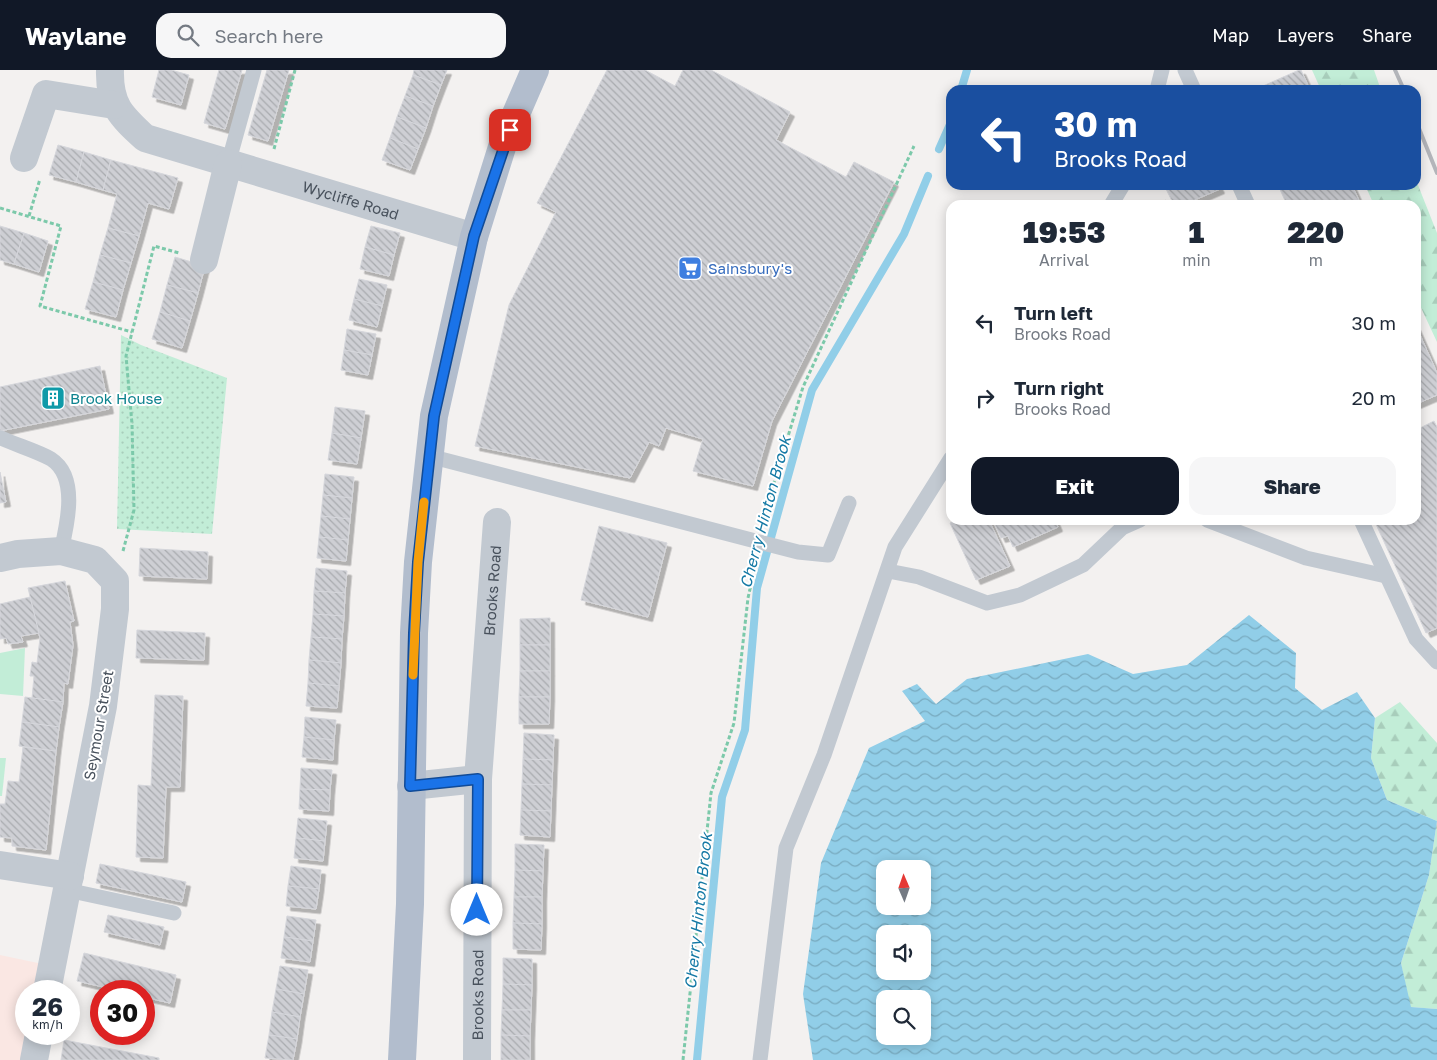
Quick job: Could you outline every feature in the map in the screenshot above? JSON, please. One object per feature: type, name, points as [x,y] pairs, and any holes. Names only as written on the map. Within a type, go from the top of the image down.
[{"type":"main road","points":[[402,1060],[410,904],[410,786],[414,633],[418,562],[434,416],[474,236],[503,144],[535,70]]},
{"type":"street","name":"Wycliffe Road","points":[[110,70],[109,80],[114,105],[127,122],[145,138],[474,236]]},
{"type":"street","points":[[24,158],[46,94],[114,105]]},
{"type":"street","points":[[204,260],[228,164]]},
{"type":"street","name":"Brooks Road","points":[[477,1060],[478,779],[497,522]]},
{"type":"street","points":[[0,558],[18,554],[61,551],[95,560],[115,581]]},
{"type":"street","name":"Seymour Street","points":[[49,980],[103,706],[115,609],[115,581]]},
{"type":"street","points":[[410,786],[478,779]]},
{"type":"street","points":[[0,865],[68,883]]},
{"type":"street","points":[[34,1060],[37,1045]]},
{"type":"lane","points":[[228,164],[254,70]]},
{"type":"lane","points":[[1158,85],[1162,70]]},
{"type":"lane","points":[[1185,70],[1192,85]]},
{"type":"lane","points":[[1,438],[52,460],[67,478],[69,514],[61,551]]},
{"type":"lane","points":[[429,456],[798,552],[828,555],[849,503]]},
{"type":"lane","points":[[760,1060],[786,848],[824,756],[895,547],[946,466]]},
{"type":"lane","points":[[888,570],[919,577],[987,603],[1020,595],[1083,566],[1122,528],[1129,525]]},
{"type":"lane","points":[[1220,525],[1306,558],[1386,576]]},
{"type":"lane","points":[[1363,525],[1416,639],[1437,662]]},
{"type":"lane","points":[[68,883],[174,913]]},
{"type":"path","points":[[267,175],[295,70]]},
{"type":"path","points":[[683,1060],[711,793],[734,723],[748,598],[759,542],[803,387],[914,146]]},
{"type":"path","points":[[0,208],[61,226],[40,306],[132,332]]},
{"type":"path","points":[[115,581],[134,510],[132,424],[126,356],[154,246],[204,260]]},
{"type":"shaded area","points":[[0,955],[52,966],[49,980],[15,980],[15,1045],[29,1045],[34,1060],[0,1060]]},
{"type":"green space","points":[[1312,70],[1374,70],[1379,85],[1319,85]]},
{"type":"green space","points":[[1367,190],[1420,190],[1437,233],[1437,342],[1421,308],[1421,200],[1372,200]]},
{"type":"green space","points":[[121,335],[141,345],[227,378],[212,534],[117,529]]},
{"type":"green space","points":[[25,648],[23,696],[0,694],[0,653]]},
{"type":"green space","points":[[1400,702],[1437,743],[1437,821],[1387,800],[1371,758],[1375,718]]},
{"type":"green space","points":[[0,758],[6,758],[2,796],[0,796]]},
{"type":"green space","points":[[1437,821],[1437,1009],[1410,1007],[1401,963],[1429,875]]},
{"type":"water","points":[[1249,615],[1296,653],[1295,688],[1322,710],[1357,692],[1375,718],[1371,758],[1387,800],[1437,821],[1429,875],[1401,963],[1411,1007],[1437,1009],[1437,1060],[813,1060],[803,994],[821,863],[869,748],[925,721],[902,691],[917,684],[936,704],[967,679],[1088,654],[1133,674],[1187,665]]},
{"type":"building","points":[[159,70],[171,70],[189,75],[181,105],[152,97]]},
{"type":"building","points":[[219,70],[242,70],[225,129],[204,123]]},
{"type":"building","points":[[267,70],[289,70],[268,141],[248,135]]},
{"type":"building","points":[[414,70],[447,70],[441,85],[413,75]]},
{"type":"building","name":"Sainsbury's","points":[[607,70],[645,70],[675,86],[683,70],[711,70],[790,112],[776,140],[846,177],[854,162],[894,182],[772,421],[753,486],[693,471],[703,439],[666,428],[659,446],[649,442],[630,478],[475,446],[509,305],[556,212],[537,203]]},
{"type":"building","points":[[1301,70],[1308,85],[1265,85]]},
{"type":"building","points":[[413,75],[441,85],[433,106],[405,96]]},
{"type":"building","points":[[405,96],[433,106],[426,128],[397,117]]},
{"type":"building","points":[[397,117],[426,128],[418,149],[390,138]]},
{"type":"building","points":[[390,138],[418,149],[410,170],[382,160]]},
{"type":"building","points":[[58,145],[84,152],[76,182],[49,175]]},
{"type":"building","points":[[84,152],[111,160],[103,190],[76,182]]},
{"type":"building","points":[[111,160],[178,178],[169,209],[148,203],[139,236],[108,228],[117,194],[103,190]]},
{"type":"building","points":[[1166,190],[1218,190],[1195,200],[1172,200]]},
{"type":"building","points":[[1280,190],[1354,190],[1359,200],[1285,200]]},
{"type":"building","points":[[0,226],[24,233],[14,264],[0,260]]},
{"type":"building","points":[[371,226],[400,233],[394,255],[365,247]]},
{"type":"building","points":[[108,228],[139,236],[131,263],[100,255]]},
{"type":"building","points":[[24,233],[48,241],[39,272],[14,264]]},
{"type":"building","points":[[365,247],[394,255],[389,276],[360,269]]},
{"type":"building","points":[[100,255],[131,263],[123,290],[93,282]]},
{"type":"building","points":[[175,257],[205,266],[198,293],[167,285]]},
{"type":"building","points":[[359,279],[387,285],[382,306],[354,299]]},
{"type":"building","points":[[93,282],[123,290],[116,317],[85,309]]},
{"type":"building","points":[[167,285],[198,293],[190,321],[160,312]]},
{"type":"building","points":[[354,299],[382,306],[377,327],[349,320]]},
{"type":"building","points":[[160,312],[190,321],[182,348],[152,339]]},
{"type":"building","points":[[347,329],[376,334],[372,355],[344,350]]},
{"type":"building","points":[[1421,337],[1437,373],[1437,395],[1421,402]]},
{"type":"building","points":[[344,350],[372,355],[368,375],[341,370]]},
{"type":"building","name":"Brook House","points":[[100,366],[109,409],[0,431],[0,387]]},
{"type":"building","points":[[335,407],[365,411],[361,438],[332,433]]},
{"type":"building","points":[[1434,421],[1437,427],[1437,628],[1426,633],[1376,525],[1421,525],[1421,428]]},
{"type":"building","points":[[332,433],[361,438],[357,464],[328,460]]},
{"type":"building","points":[[0,472],[6,502],[0,503]]},
{"type":"building","points":[[325,474],[354,477],[352,498],[323,495]]},
{"type":"building","points":[[323,495],[352,498],[350,519],[321,516]]},
{"type":"building","points":[[321,516],[350,519],[348,540],[319,537]]},
{"type":"building","points":[[951,525],[991,525],[1010,566],[976,580]]},
{"type":"building","points":[[995,525],[1057,525],[1058,527],[1013,547],[1008,536],[1001,538]]},
{"type":"building","points":[[599,526],[667,543],[648,617],[581,600]]},
{"type":"building","points":[[319,537],[348,540],[346,561],[317,558]]},
{"type":"building","points":[[140,548],[208,552],[207,579],[139,576]]},
{"type":"building","points":[[316,568],[347,571],[345,593],[314,591]]},
{"type":"building","points":[[65,581],[74,621],[70,622],[73,645],[68,684],[64,683],[63,702],[32,698],[34,676],[30,676],[32,662],[37,663],[40,638],[28,588]]},
{"type":"building","points":[[314,591],[345,593],[344,616],[313,614]]},
{"type":"building","points":[[30,597],[39,633],[21,636],[23,642],[8,644],[6,638],[0,639],[0,604]]},
{"type":"building","points":[[313,614],[344,616],[342,639],[311,637]]},
{"type":"building","points":[[550,618],[550,645],[520,645],[520,619]]},
{"type":"building","points":[[137,630],[205,633],[204,660],[136,658]]},
{"type":"building","points":[[311,637],[342,639],[341,663],[309,660]]},
{"type":"building","points":[[520,645],[550,645],[550,671],[520,671]]},
{"type":"building","points":[[309,660],[341,663],[339,686],[308,683]]},
{"type":"building","points":[[520,671],[550,671],[550,697],[519,697]]},
{"type":"building","points":[[308,683],[339,686],[337,708],[306,706]]},
{"type":"building","points":[[155,695],[183,696],[180,787],[166,787],[163,858],[136,857],[138,785],[151,786]]},
{"type":"building","points":[[25,697],[63,702],[59,727],[22,722]]},
{"type":"building","points":[[519,697],[550,697],[549,724],[519,724]]},
{"type":"building","points":[[305,717],[336,720],[334,740],[304,737]]},
{"type":"building","points":[[22,722],[59,727],[56,751],[19,746]]},
{"type":"building","points":[[524,733],[554,735],[553,760],[523,759]]},
{"type":"building","points":[[304,737],[334,740],[333,760],[302,757]]},
{"type":"building","points":[[23,747],[56,751],[46,850],[12,846],[12,838],[0,837],[0,804],[5,804],[8,781],[19,782]]},
{"type":"building","points":[[523,759],[553,760],[552,785],[522,784]]},
{"type":"building","points":[[301,768],[332,770],[330,790],[300,789]]},
{"type":"building","points":[[522,784],[552,785],[551,811],[521,810]]},
{"type":"building","points":[[300,789],[330,790],[329,811],[299,809]]},
{"type":"building","points":[[521,810],[551,811],[550,837],[520,835]]},
{"type":"building","points":[[298,818],[327,821],[325,841],[296,838]]},
{"type":"building","points":[[296,838],[325,841],[323,861],[294,858]]},
{"type":"building","points":[[515,844],[544,845],[543,871],[515,870]]},
{"type":"building","points":[[100,864],[186,882],[182,902],[96,883]]},
{"type":"building","points":[[291,866],[321,870],[319,889],[288,886]]},
{"type":"building","points":[[515,870],[543,871],[542,897],[514,897]]},
{"type":"building","points":[[288,886],[319,889],[316,909],[286,906]]},
{"type":"building","points":[[514,897],[542,897],[542,924],[513,923]]},
{"type":"building","points":[[108,915],[164,927],[160,945],[104,932]]},
{"type":"building","points":[[287,916],[316,920],[313,941],[284,937]]},
{"type":"building","points":[[513,923],[542,924],[541,950],[513,949]]},
{"type":"building","points":[[284,937],[313,941],[310,962],[281,958]]},
{"type":"building","points":[[84,953],[176,975],[170,1003],[155,1000],[155,980],[90,980],[90,984],[77,980]]},
{"type":"building","points":[[503,958],[532,959],[532,985],[503,984]]},
{"type":"building","points":[[280,966],[308,970],[304,994],[276,989]]},
{"type":"building","points":[[503,984],[532,985],[531,1010],[502,1010]]},
{"type":"building","points":[[276,989],[304,994],[300,1017],[272,1012]]},
{"type":"building","points":[[502,1010],[531,1010],[530,1036],[501,1035]]},
{"type":"building","points":[[272,1012],[300,1017],[297,1039],[269,1035]]},
{"type":"building","points":[[269,1035],[297,1039],[293,1060],[265,1058]]},
{"type":"building","points":[[501,1035],[530,1036],[530,1060],[501,1060]]},
{"type":"building","points":[[80,1043],[159,1058],[159,1060],[61,1060],[63,1045],[80,1045]]},
{"type":"waterway","name":"Cherry Hinton Brook","points":[[962,85],[967,70]]},
{"type":"waterway","name":"Cherry Hinton Brook","points":[[939,149],[946,133]]},
{"type":"waterway","name":"Cherry Hinton Brook","points":[[697,1060],[722,797],[745,730],[757,588],[812,390],[904,234],[928,176]]},
{"type":"railway","points":[[1395,70],[1402,85]]},
{"type":"railway","points":[[1421,133],[1437,173]]},
{"type":"slow traffic","points":[[413,675],[418,562],[424,502]]},
{"type":"place","name":"Sainsbury's","points":[[690,268]]},
{"type":"place","name":"Brook House","points":[[53,398]]},
{"type":"route","points":[[477,910],[478,779],[410,786],[414,633],[418,562],[434,416],[474,236],[503,144],[510,130]]}]
